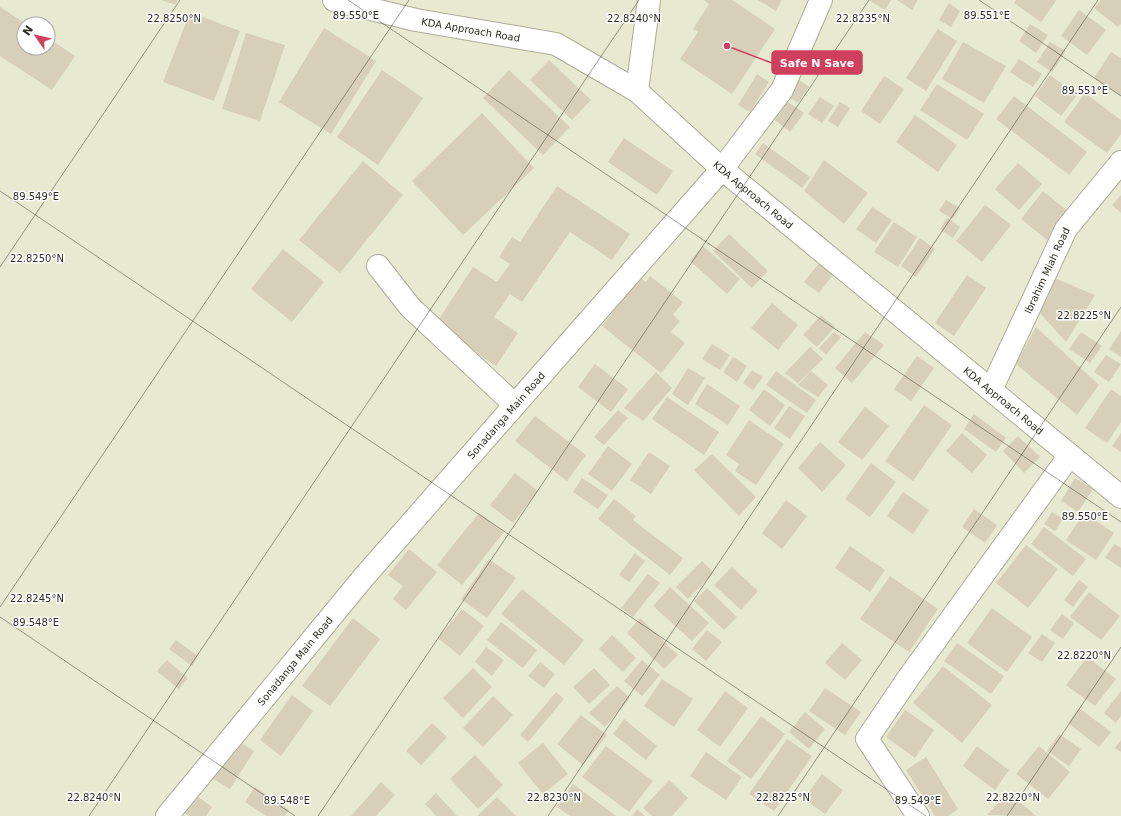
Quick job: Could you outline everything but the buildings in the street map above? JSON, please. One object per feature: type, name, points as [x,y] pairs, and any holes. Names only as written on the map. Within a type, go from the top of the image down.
[{"type":"street","name":"KDA Approach Road","points":[[334,0],[416,20],[556,44],[637,91],[722,169],[1121,497]]},
{"type":"street","points":[[637,91],[649,0]]},
{"type":"street","name":"Sonadanga Main Road","points":[[166,816],[363,578],[722,169],[782,90],[821,0]]},
{"type":"street","name":"Ibrahim Miah Road","points":[[991,390],[1066,229],[1121,162]]},
{"type":"street","points":[[378,266],[410,307],[515,405]]},
{"type":"street","points":[[918,816],[867,738],[909,677],[1070,455]]},
{"type":"place","name":"Safe N Save","points":[[727,46]]}]
